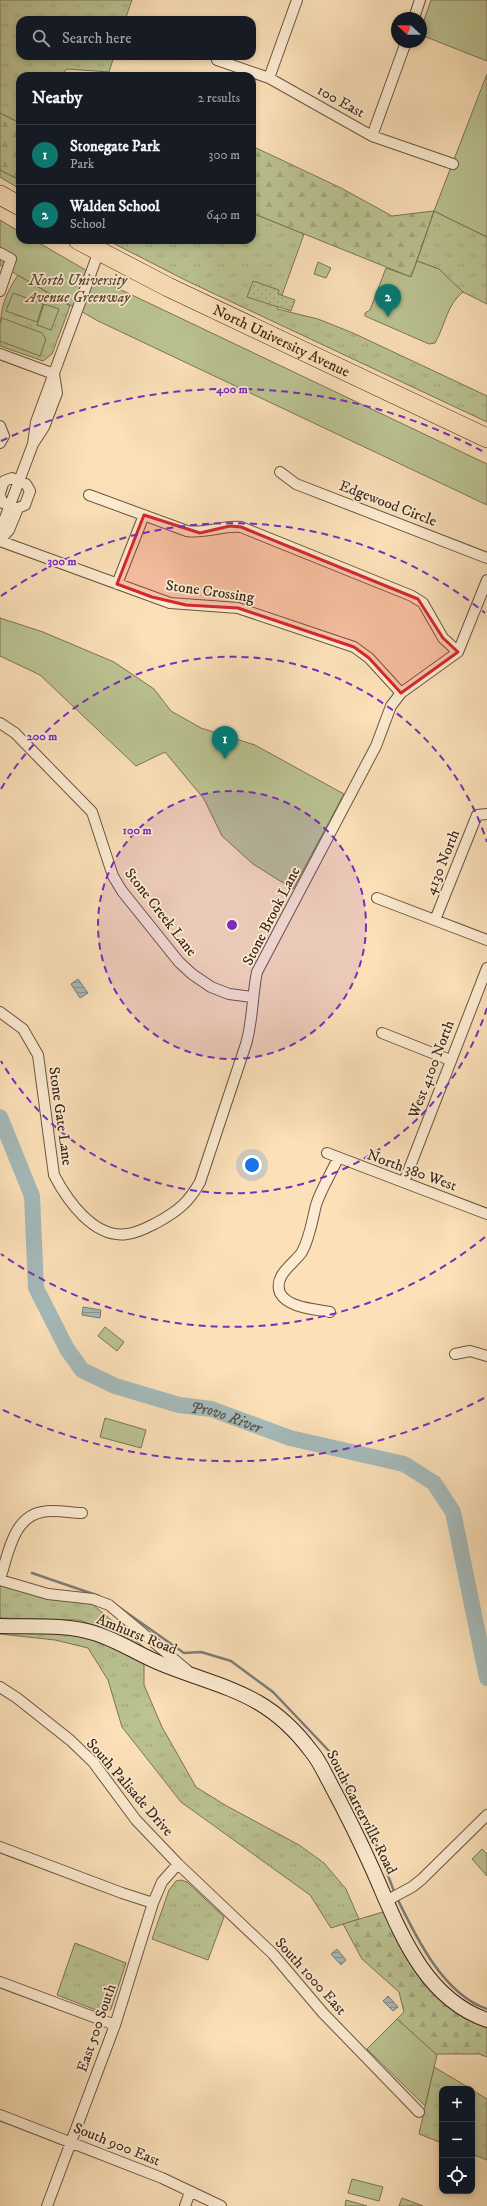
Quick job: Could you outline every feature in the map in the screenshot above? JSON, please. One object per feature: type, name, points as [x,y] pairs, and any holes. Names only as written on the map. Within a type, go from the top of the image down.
[{"type":"highway","points":[[0,195],[16,204]]},
{"type":"highway","name":"North University Avenue","points":[[86,244],[223,314],[487,438]]},
{"type":"street","points":[[269,78],[297,0]]},
{"type":"street","points":[[416,12],[420,0]]},
{"type":"street","points":[[372,136],[404,48]]},
{"type":"street","name":"100 East","points":[[217,60],[252,72]]},
{"type":"street","name":"100 East","points":[[256,74],[269,78],[372,136],[453,164]]},
{"type":"street","points":[[19,481],[34,444],[36,422],[99,251]]},
{"type":"street","points":[[0,253],[11,260],[0,291]]},
{"type":"street","points":[[0,354],[54,374]]},
{"type":"street","points":[[0,426],[4,436],[0,443]]},
{"type":"street","name":"Edgewood Circle","points":[[280,472],[296,484],[487,558]]},
{"type":"street","points":[[12,478],[19,481],[26,484],[30,491],[25,505],[14,507],[3,503],[0,495],[4,481],[12,478]]},
{"type":"street","points":[[89,495],[187,531],[200,533],[230,526],[242,527],[418,599],[423,603],[443,638],[458,652],[484,594],[487,580]]},
{"type":"street","points":[[0,541],[14,507]]},
{"type":"street","points":[[116,584],[144,515]]},
{"type":"street","name":"Stone Crossing","points":[[0,541],[170,603],[238,608],[354,647],[369,658],[401,693]]},
{"type":"street","name":"Stone Brook Lane","points":[[140,1231],[178,1211],[192,1197],[200,1182],[251,1026],[252,997],[257,972],[376,746],[391,706],[401,693],[458,652]]},
{"type":"street","name":"Stone Creek Lane","points":[[0,723],[15,733],[92,812],[113,876],[122,891],[179,962],[192,974],[211,987],[229,994],[252,997]]},
{"type":"street","name":"4130 North","points":[[435,920],[482,814]]},
{"type":"street","points":[[377,898],[487,940]]},
{"type":"street","name":"West 4100 North","points":[[404,1182],[450,1060],[487,968]]},
{"type":"street","name":"Stone Gate Lane","points":[[0,1012],[23,1029],[38,1055],[54,1175],[63,1193],[76,1208],[97,1227],[125,1235],[140,1231]]},
{"type":"street","points":[[382,1033],[450,1060]]},
{"type":"street","name":"North 380 West","points":[[327,1153],[487,1214]]},
{"type":"street","points":[[330,1312],[287,1301],[281,1293],[279,1283],[284,1272],[300,1254],[306,1244],[316,1205],[338,1158]]},
{"type":"street","points":[[455,1354],[470,1351],[487,1356]]},
{"type":"street","points":[[0,1579],[15,1533],[29,1517],[42,1512],[82,1513]]},
{"type":"street","name":"South Carterville Road","points":[[0,1579],[48,1594],[93,1599],[109,1605],[189,1673],[231,1688],[264,1704],[292,1728],[312,1751],[342,1805],[400,1932],[424,1971],[454,2002],[473,2015],[487,2020]]},
{"type":"street","name":"Amhurst Road","points":[[0,1626],[69,1628],[94,1632],[162,1664],[189,1673]]},
{"type":"street","name":"South Palisade Drive","points":[[0,1687],[17,1698],[58,1731],[93,1762],[136,1820],[178,1864]]},
{"type":"street","points":[[386,1901],[422,1880],[487,1815]]},
{"type":"street","points":[[0,1847],[122,1893],[153,1903]]},
{"type":"street","name":"East 500 South","points":[[47,2206],[115,2025],[153,1903],[162,1882],[178,1864]]},
{"type":"street","name":"South 1000 East","points":[[178,1864],[273,1954],[323,2013],[420,2112]]},
{"type":"street","points":[[0,1982],[115,2025]]},
{"type":"street","name":"South 900 East","points":[[0,2115],[162,2178],[222,2206]]},
{"type":"street","points":[[185,2206],[190,2192]]},
{"type":"highlighted area","points":[[144,515],[200,533],[230,526],[241,527],[418,599],[443,638],[458,652],[401,693],[369,658],[354,647],[238,608],[186,605],[152,597],[117,584]]},
{"type":"green space","points":[[0,0],[132,0],[126,16],[16,16],[16,60],[113,60],[109,72],[67,69],[64,72],[16,72],[16,121],[0,113]]},
{"type":"green space","points":[[431,0],[487,0],[487,61],[427,37],[427,12]]},
{"type":"green space","points":[[487,74],[487,237],[434,211]]},
{"type":"green space","points":[[0,113],[16,121],[16,178],[0,170]]},
{"type":"green space","points":[[256,148],[341,188],[392,216],[434,211],[411,277],[256,215]]},
{"type":"green space","points":[[0,170],[16,178],[16,187],[0,177]]},
{"type":"green space","points":[[434,211],[487,237],[487,304],[461,291],[439,269],[417,261]]},
{"type":"green space","points":[[256,215],[304,234],[277,309],[318,319],[353,333],[487,396],[487,422],[187,281],[115,244],[256,244]]},
{"type":"green space","name":"North University Avenue Greenway","points":[[0,220],[16,230],[16,244],[41,244],[113,286],[487,464],[487,505],[98,321],[0,265]]},
{"type":"green space","points":[[417,261],[439,269],[463,292],[453,303],[435,343],[429,344],[365,316],[365,313],[370,310],[386,268],[411,277]]},
{"type":"green space","points":[[318,262],[331,268],[326,278],[314,274]]},
{"type":"green space","points":[[18,275],[70,306],[52,354],[43,361],[0,346],[0,326],[4,301]]},
{"type":"green space","points":[[253,281],[279,290],[278,294],[295,300],[291,311],[247,297]]},
{"type":"green space","points":[[13,293],[43,304],[37,322],[6,311]]},
{"type":"green space","points":[[44,304],[59,309],[51,330],[37,325]]},
{"type":"green space","points":[[2,318],[42,333],[46,339],[40,356],[0,341],[0,324]]},
{"type":"green space","points":[[0,618],[43,632],[114,662],[154,689],[171,711],[201,728],[255,745],[344,794],[293,889],[253,864],[222,836],[204,799],[165,752],[136,766],[40,675],[0,656]]},
{"type":"green space","points":[[105,1327],[124,1342],[117,1351],[98,1336]]},
{"type":"green space","points":[[105,1418],[146,1430],[141,1448],[100,1437]]},
{"type":"green space","points":[[0,1583],[47,1598],[92,1604],[146,1649],[79,1620],[0,1618]]},
{"type":"green space","points":[[0,1630],[70,1632],[103,1642],[144,1663],[144,1685],[162,1727],[196,1787],[225,1805],[299,1845],[324,1863],[346,1889],[359,1919],[331,1928],[310,1895],[181,1802],[122,1727],[108,1680],[88,1648],[55,1640],[0,1634]]},
{"type":"green space","points":[[482,1849],[487,1854],[487,1876],[472,1859]]},
{"type":"green space","points":[[181,1880],[187,1882],[224,1917],[208,1960],[152,1939],[169,1890],[176,1881]]},
{"type":"green space","points":[[386,1911],[407,1956],[487,2024],[487,2057],[479,2054],[435,2054],[397,2019],[404,2012],[399,1992],[362,1959],[343,1924]]},
{"type":"green space","points":[[75,1943],[126,1963],[111,2009],[107,2012],[101,2012],[57,1995]]},
{"type":"green space","points":[[397,2019],[437,2055],[425,2106],[367,2049]]},
{"type":"green space","points":[[434,2067],[466,2086],[439,2086],[439,2142],[419,2134]]},
{"type":"green space","points":[[475,2092],[487,2099],[487,2160],[475,2155]]},
{"type":"green space","points":[[352,2179],[383,2187],[379,2201],[348,2193]]},
{"type":"green space","points":[[402,2198],[423,2206],[399,2206]]},
{"type":"green space","points":[[346,2200],[367,2206],[345,2206]]},
{"type":"shaded area","points":[[78,979],[88,993],[80,998],[71,984]]},
{"type":"shaded area","points":[[83,1307],[101,1310],[100,1318],[82,1315]]},
{"type":"shaded area","points":[[337,1949],[346,1960],[341,1965],[331,1954]]},
{"type":"shaded area","points":[[388,1996],[398,2007],[393,2011],[383,2001]]},
{"type":"waterway","name":"Provo River","points":[[0,1117],[32,1196],[36,1288],[67,1349],[82,1370],[115,1386],[179,1405],[211,1409],[290,1438],[404,1464],[434,1483],[453,1512],[487,1678]]},
{"type":"waterway","points":[[32,1573],[99,1596]]},
{"type":"waterway","points":[[113,1603],[184,1653],[201,1652],[231,1661],[273,1692],[330,1752],[371,1831],[395,1894]]},
{"type":"waterway","points":[[397,1898],[422,1946],[444,1978],[471,2002],[487,2009]]},
{"type":"place","name":"Walden School","points":[[388,317]]},
{"type":"place","name":"Stonegate Park","points":[[225,759]]}]
